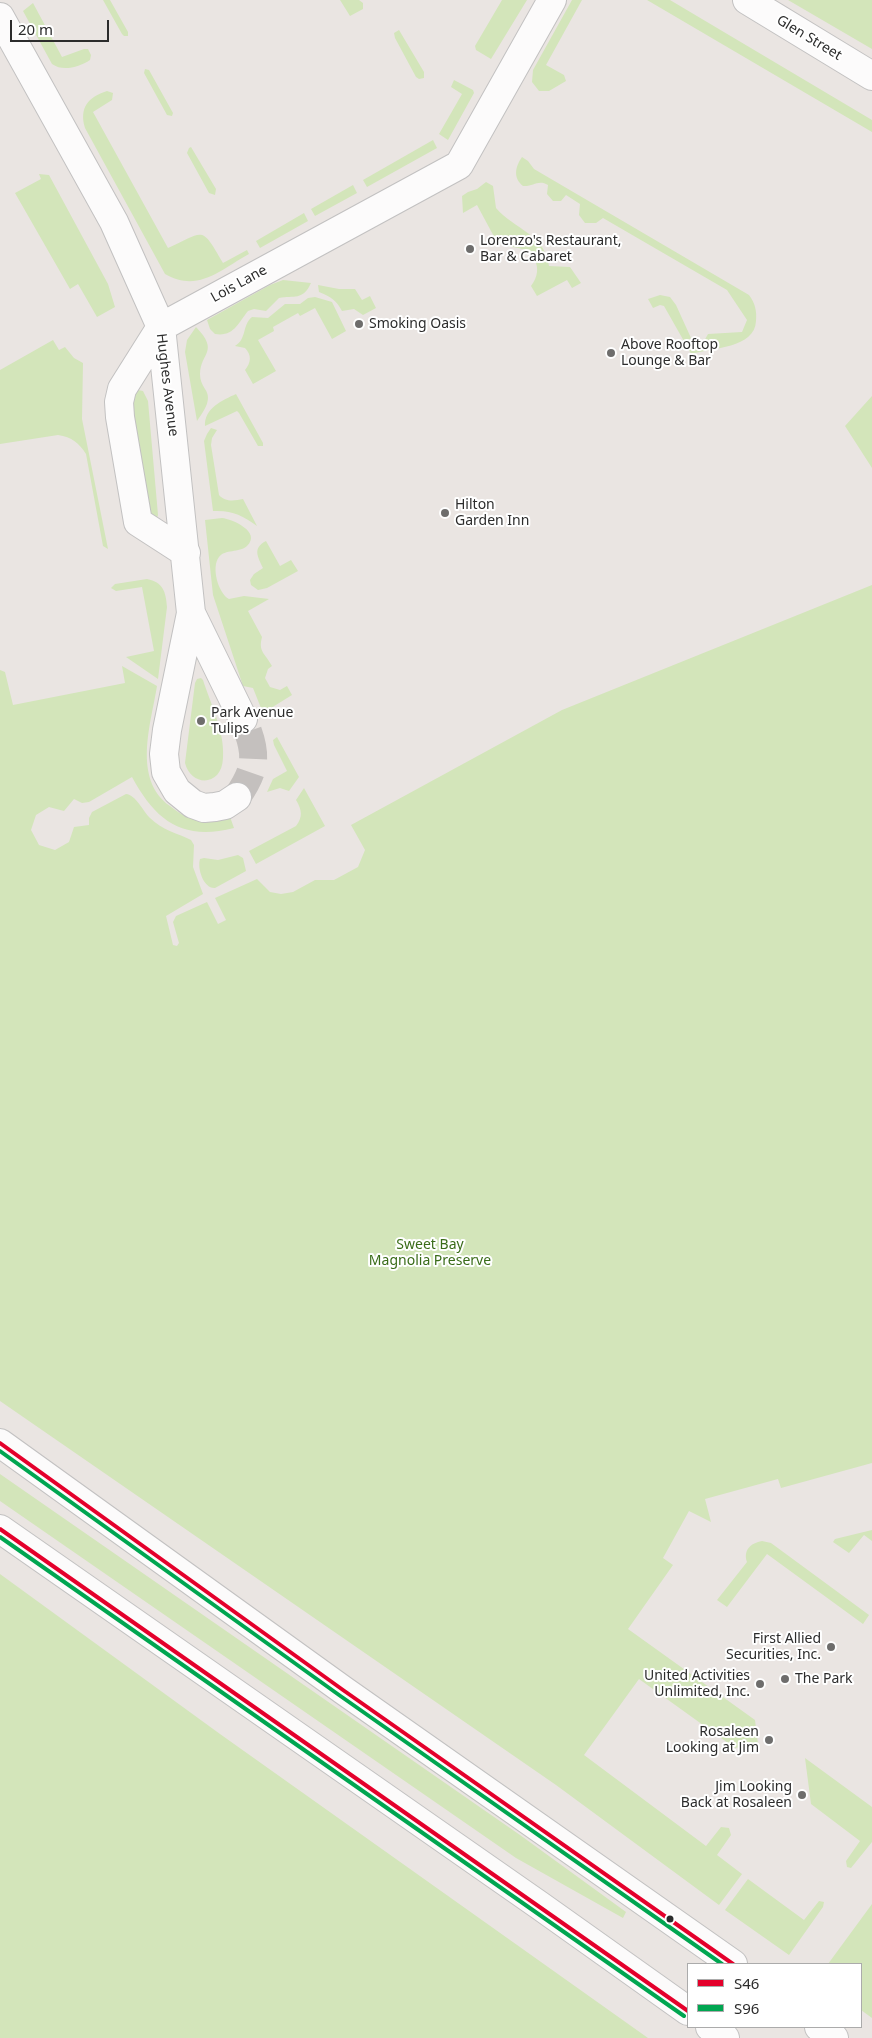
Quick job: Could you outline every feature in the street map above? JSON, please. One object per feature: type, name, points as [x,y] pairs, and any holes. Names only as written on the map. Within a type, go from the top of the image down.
[{"type":"street","name":"Lois Lane","points":[[161,327],[458,165],[552,0]]},
{"type":"street","name":"Glen Street","points":[[747,0],[872,76]]},
{"type":"street","points":[[0,17],[114,222],[161,327]]},
{"type":"street","name":"Hughes Avenue","points":[[161,327],[122,389],[119,402],[120,417],[138,522],[186,553]]},
{"type":"street","name":"Hughes Avenue","points":[[161,327],[191,613],[167,730],[164,754],[166,772],[177,791],[193,804],[204,808],[225,805],[237,797]]},
{"type":"street","name":"Hughes Avenue","points":[[191,613],[243,719]]},
{"type":"street","points":[[0,1444],[343,1690],[732,1963]]},
{"type":"street","points":[[0,1529],[523,1894],[687,2011]]},
{"type":"street","points":[[711,2028],[725,2038]]},
{"type":"street","points":[[820,2028],[834,2038]]},
{"type":"green space","points":[[103,0],[110,0],[128,32],[128,36],[122,34]]},
{"type":"green space","points":[[340,0],[359,0],[363,3],[363,9],[350,16]]},
{"type":"green space","points":[[502,0],[527,0],[491,59],[476,50],[475,46]]},
{"type":"green space","points":[[572,0],[582,0],[546,65],[564,75],[566,81],[549,91],[539,91],[532,82],[533,70]]},
{"type":"green space","points":[[647,0],[670,0],[872,120],[872,132]]},
{"type":"green space","points":[[788,0],[872,0],[872,49]]},
{"type":"green space","points":[[33,3],[62,57],[88,49],[91,55],[90,60],[71,68],[61,68],[52,64],[23,11]]},
{"type":"green space","points":[[399,30],[424,72],[424,78],[419,79],[416,77],[395,38],[394,33]]},
{"type":"green space","points":[[145,69],[149,70],[173,113],[172,116],[167,115],[144,73]]},
{"type":"green space","points":[[454,80],[473,90],[474,93],[448,140],[439,134],[462,94],[451,87]]},
{"type":"green space","points":[[107,91],[113,93],[112,100],[93,112],[168,248],[196,235],[201,235],[210,242],[223,263],[247,250],[249,254],[218,272],[198,280],[177,279],[165,274],[85,128],[83,121],[84,109],[95,96]]},
{"type":"green space","points":[[433,140],[437,148],[367,187],[363,180]]},
{"type":"green space","points":[[191,147],[216,189],[215,195],[209,193],[187,153]]},
{"type":"green space","points":[[522,157],[534,169],[749,295],[756,310],[754,330],[741,342],[691,354],[689,350],[703,343],[708,334],[742,332],[747,320],[727,290],[603,218],[596,223],[585,223],[579,215],[580,204],[566,195],[561,201],[553,201],[547,194],[548,185],[538,183],[523,186],[516,176]]},
{"type":"green space","points":[[39,174],[49,175],[108,284],[115,307],[97,317],[78,284],[70,289],[15,193],[41,179]]},
{"type":"green space","points":[[486,182],[493,186],[496,208],[535,239],[542,247],[549,266],[570,267],[581,283],[572,288],[567,280],[537,296],[531,286],[537,272],[537,265],[530,254],[524,250],[509,247],[505,240],[498,244],[477,205],[463,213],[462,196],[477,189]]},
{"type":"green space","points":[[353,185],[357,193],[315,216],[311,209]]},
{"type":"green space","points":[[304,213],[308,221],[260,248],[256,241]]},
{"type":"green space","points":[[283,280],[311,283],[305,293],[298,296],[279,298],[266,311],[254,309],[248,311],[235,328],[227,333],[215,334],[210,329],[207,320],[270,285]]},
{"type":"green space","points":[[318,285],[339,289],[355,289],[362,300],[370,296],[376,308],[363,315],[354,309],[342,311],[333,299],[319,292]]},
{"type":"green space","points":[[660,295],[670,297],[676,305],[691,338],[685,343],[664,306],[660,305],[653,308],[648,299]]},
{"type":"green space","points":[[315,297],[332,302],[346,331],[332,339],[315,308],[300,316],[298,313],[273,327],[274,331],[258,340],[276,371],[253,384],[245,370],[249,365],[249,353],[245,348],[235,346],[241,340],[249,320],[252,317],[268,318],[285,304],[300,304],[308,298]]},
{"type":"green space","points":[[196,327],[203,335],[208,347],[200,374],[201,382],[207,393],[208,402],[197,421],[185,352],[187,340]]},
{"type":"green space","points":[[53,340],[59,350],[65,347],[74,358],[83,363],[82,419],[108,549],[103,546],[86,454],[78,444],[67,437],[58,435],[0,444],[0,370]]},
{"type":"green space","points":[[138,390],[143,391],[148,401],[158,515],[157,518],[151,519],[128,398]]},
{"type":"green space","points":[[236,394],[263,446],[258,446],[237,411],[205,426],[211,410],[220,402]]},
{"type":"green space","points":[[872,396],[872,468],[845,426]]},
{"type":"green space","points":[[211,428],[217,430],[212,438],[211,445],[219,495],[224,499],[230,500],[243,499],[257,526],[236,514],[226,511],[213,511],[204,441]]},
{"type":"green space","points":[[222,518],[244,527],[251,536],[251,541],[240,550],[225,553],[219,557],[216,573],[219,586],[229,599],[244,596],[269,599],[248,611],[262,637],[261,646],[263,652],[272,666],[268,669],[265,678],[270,687],[280,690],[287,686],[292,695],[263,713],[253,688],[243,686],[213,595],[205,520]]},
{"type":"green space","points":[[266,541],[280,566],[291,560],[298,571],[267,588],[258,590],[251,585],[250,580],[254,574],[263,568],[257,553],[259,547]]},
{"type":"green space","points":[[147,579],[152,580],[163,588],[167,602],[158,679],[126,657],[154,651],[142,587],[116,591],[111,588],[115,584]]},
{"type":"green space","name":"Sweet Bay Magnolia Preserve","points":[[872,585],[872,1463],[781,1488],[778,1479],[705,1499],[711,1522],[689,1511],[663,1558],[673,1565],[628,1629],[755,1720],[758,1744],[735,1748],[639,1679],[584,1755],[706,1846],[721,1827],[729,1828],[731,1835],[717,1855],[742,1874],[719,1905],[556,1785],[0,1401],[0,670],[5,672],[13,705],[125,683],[122,666],[157,686],[147,750],[151,781],[158,795],[174,809],[187,816],[199,818],[229,814],[234,828],[200,832],[172,824],[151,805],[132,777],[89,802],[82,803],[74,799],[64,811],[49,807],[36,815],[31,830],[39,845],[55,850],[69,842],[74,827],[89,825],[89,818],[92,812],[126,794],[133,797],[155,822],[191,840],[194,845],[193,867],[203,894],[166,916],[173,945],[177,946],[179,943],[173,922],[176,916],[207,902],[218,924],[226,920],[215,898],[257,879],[270,892],[281,894],[293,892],[315,880],[334,880],[358,867],[365,850],[351,825],[562,710]]},
{"type":"green space","points":[[201,678],[217,719],[223,748],[221,768],[212,779],[206,780],[199,780],[193,776],[188,771],[185,763],[195,683],[197,679]]},
{"type":"green space","points":[[277,737],[299,777],[289,791],[280,788],[267,792],[273,779],[287,771],[274,745],[273,740]]},
{"type":"green space","points":[[304,788],[325,826],[256,864],[249,851],[296,826],[300,820],[300,807],[296,800]]},
{"type":"green space","points":[[238,855],[243,858],[246,871],[215,888],[208,885],[202,878],[200,859],[218,860]]},
{"type":"green space","points":[[0,1474],[520,1835],[626,1912],[623,1918],[516,1858],[0,1501]]},
{"type":"green space","points":[[872,1530],[872,1541],[864,1535],[849,1553],[833,1542],[835,1539]]},
{"type":"green space","points":[[762,1541],[771,1543],[869,1615],[863,1624],[767,1554],[727,1607],[717,1600],[747,1562],[746,1554],[749,1548],[754,1543]]},
{"type":"green space","points":[[0,1574],[220,1734],[648,2038],[0,2038]]},
{"type":"green space","points":[[805,1758],[872,1807],[872,1842],[851,1868],[847,1867],[846,1861],[860,1841],[811,1804]]},
{"type":"green space","points":[[748,1879],[804,1920],[819,1901],[824,1902],[823,1907],[789,1955],[725,1910]]},
{"type":"green space","points":[[872,1904],[872,2018],[862,2011],[862,1963],[829,1963]]},
{"type":"tunnel","points":[[237,797],[249,777],[253,759],[251,741],[243,719]]},
{"type":"transit line","name":"S46","points":[[0,1443],[343,1690],[732,1963]]},
{"type":"transit line","name":"S96","points":[[0,1451],[339,1695],[721,1963]]},
{"type":"transit line","name":"S46","points":[[0,1529],[687,2010]]},
{"type":"transit line","name":"S96","points":[[0,1537],[684,2016]]},
{"type":"place","name":"Lorenzo's Restaurant, Bar & Cabaret","points":[[470,249]]},
{"type":"place","name":"Smoking Oasis","points":[[359,324]]},
{"type":"place","name":"Above Rooftop Lounge & Bar","points":[[611,353]]},
{"type":"place","name":"Hilton Garden Inn","points":[[445,513]]},
{"type":"place","name":"Park Avenue Tulips","points":[[201,721]]},
{"type":"place","name":"First Allied Securities, Inc.","points":[[831,1647]]},
{"type":"place","name":"The Park","points":[[785,1679]]},
{"type":"place","name":"United Activities Unlimited, Inc.","points":[[760,1684]]},
{"type":"place","name":"Rosaleen Looking at Jim","points":[[769,1740]]},
{"type":"place","name":"Jim Looking Back at Rosaleen","points":[[802,1795]]}]
